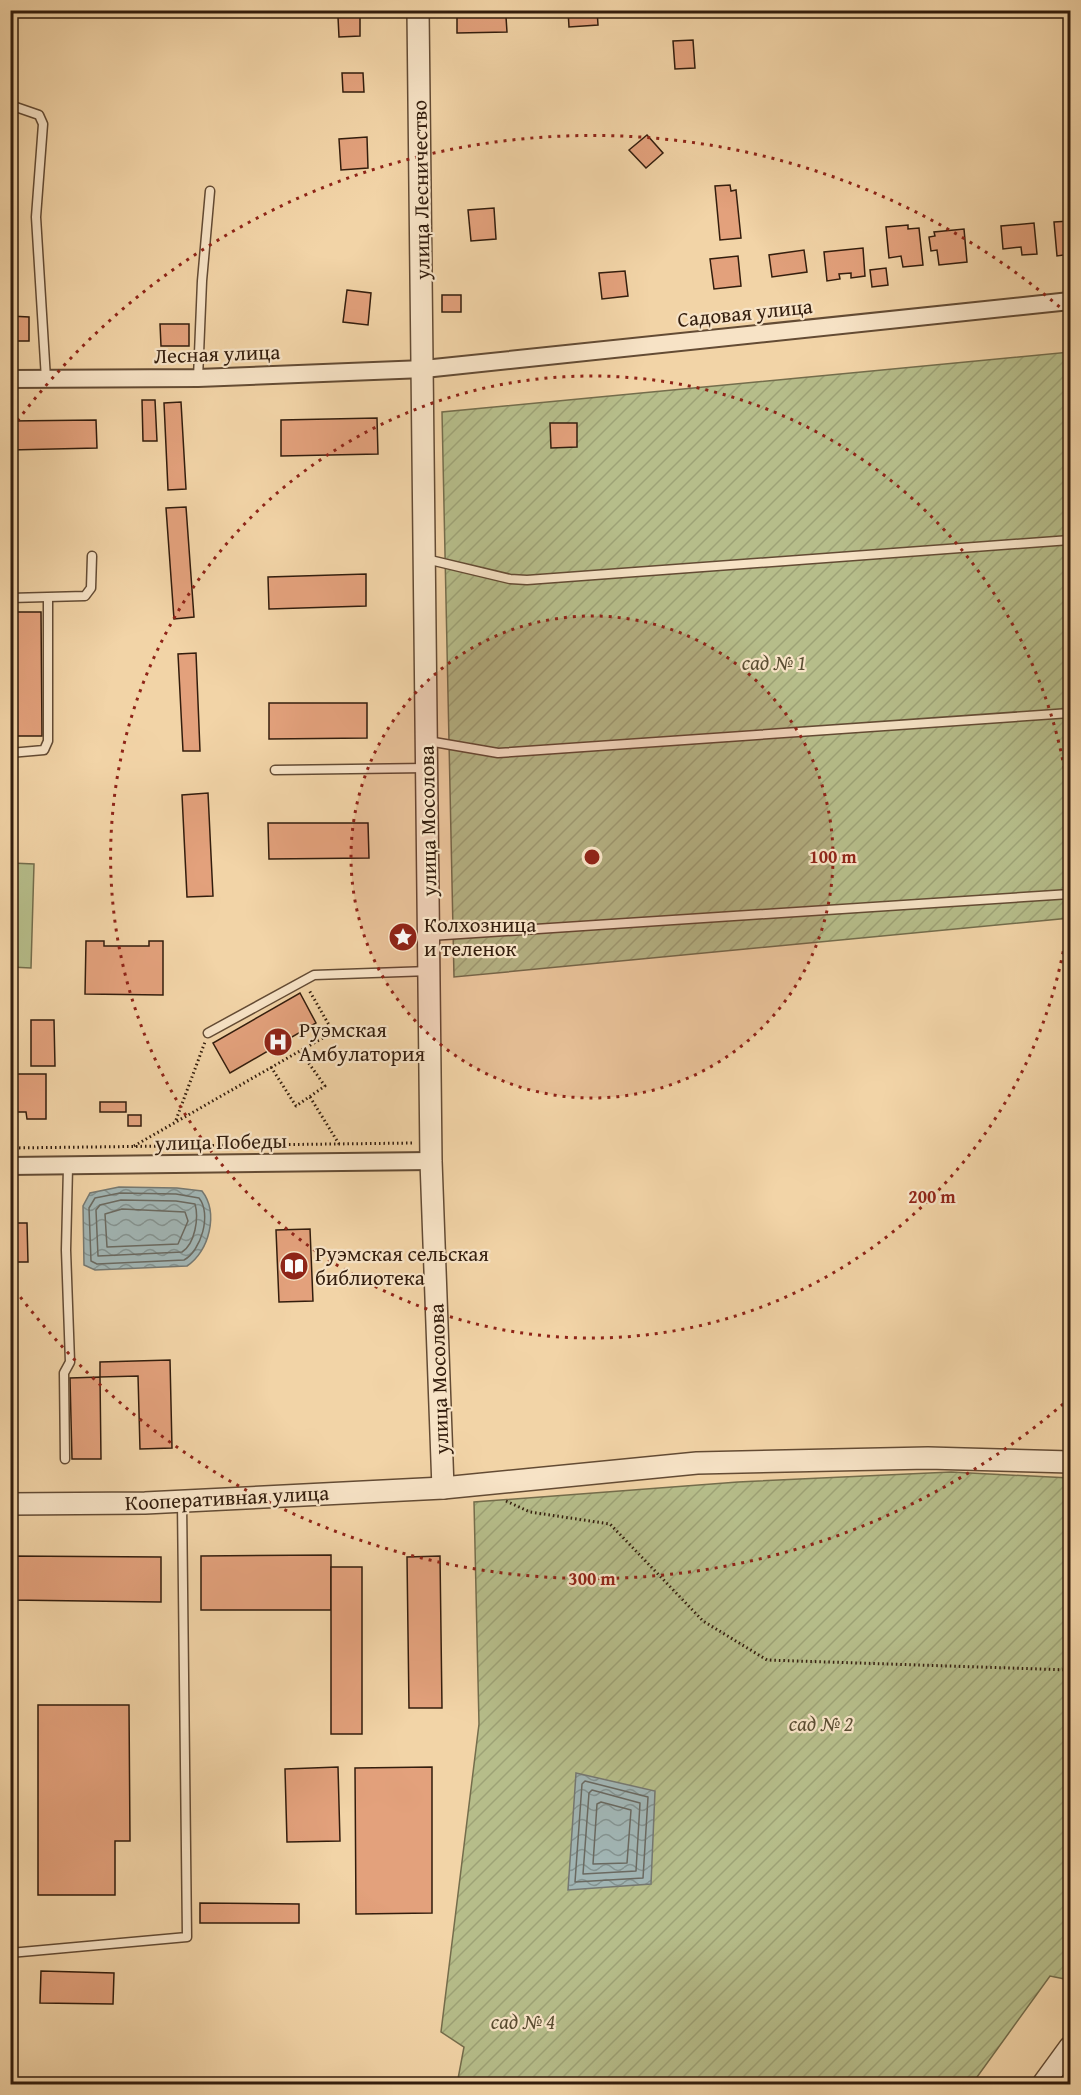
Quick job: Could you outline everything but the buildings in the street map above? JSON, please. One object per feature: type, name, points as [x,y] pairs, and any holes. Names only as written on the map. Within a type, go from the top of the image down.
[{"type":"street","name":"улица Лесничество","points":[[418,10],[424,369]]},
{"type":"street","name":"Садовая улица","points":[[424,369],[1071,301]]},
{"type":"street","name":"Лесная улица","points":[[10,379],[198,378],[424,369]]},
{"type":"street","name":"улица Мосолова","points":[[424,369],[431,1152],[443,1488]]},
{"type":"street","name":"улица Победы","points":[[10,1166],[68,1167],[431,1152]]},
{"type":"street","name":"Кооперативная улица","points":[[10,1504],[182,1501],[443,1488],[697,1463],[928,1458],[1071,1462]]},
{"type":"street","points":[[1043,2085],[1071,2048]]},
{"type":"lane","points":[[10,105],[39,115],[43,124],[36,217],[46,379]]},
{"type":"lane","points":[[198,378],[202,281],[210,191]]},
{"type":"lane","points":[[426,559],[459,565],[510,579],[527,580],[1071,540]]},
{"type":"lane","points":[[10,598],[85,596],[91,588],[92,556]]},
{"type":"lane","points":[[10,753],[40,752],[44,750],[48,741],[48,598]]},
{"type":"lane","points":[[428,741],[498,753],[1071,713]]},
{"type":"lane","points":[[275,770],[428,768]]},
{"type":"lane","points":[[429,936],[1071,894]]},
{"type":"lane","points":[[208,1033],[314,975],[430,971]]},
{"type":"lane","points":[[65,1459],[64,1373],[70,1362],[66,1250],[68,1167]]},
{"type":"lane","points":[[10,1953],[186,1937],[182,1501]]},
{"type":"path","points":[[134,1146],[333,1032],[304,981]]},
{"type":"path","points":[[176,1122],[208,1033]]},
{"type":"path","points":[[271,1067],[296,1106],[325,1086],[300,1051]]},
{"type":"path","points":[[310,1097],[339,1144]]},
{"type":"path","points":[[10,1148],[339,1144],[431,1152]]},
{"type":"path","points":[[504,1500],[530,1512],[610,1524],[703,1621],[767,1660],[1071,1670]]},
{"type":"green space","name":"сад № 1","points":[[1070,352],[1070,918],[454,977],[442,412]]},
{"type":"green space","points":[[11,863],[34,864],[31,968],[11,967]]},
{"type":"green space","name":"сад № 2","points":[[951,1472],[1070,1478],[1070,1980],[1050,1976],[972,2084],[457,2084],[464,2047],[441,2032],[479,1724],[474,1502],[738,1482]]},
{"type":"water","points":[[119,1187],[202,1191],[210,1210],[211,1221],[206,1242],[195,1260],[187,1266],[95,1270],[84,1265],[83,1206],[90,1193]]},
{"type":"water","points":[[576,1773],[655,1791],[651,1884],[568,1890]]},
{"type":"place","name":"Колхозница и теленок","points":[[403,937]]},
{"type":"place","name":"Руэмская Амбулатория","points":[[278,1042]]},
{"type":"place","name":"Руэмская сельская библиотека","points":[[294,1266]]},
{"type":"park label","name":"сад № 4","points":[[523,2022]]}]
